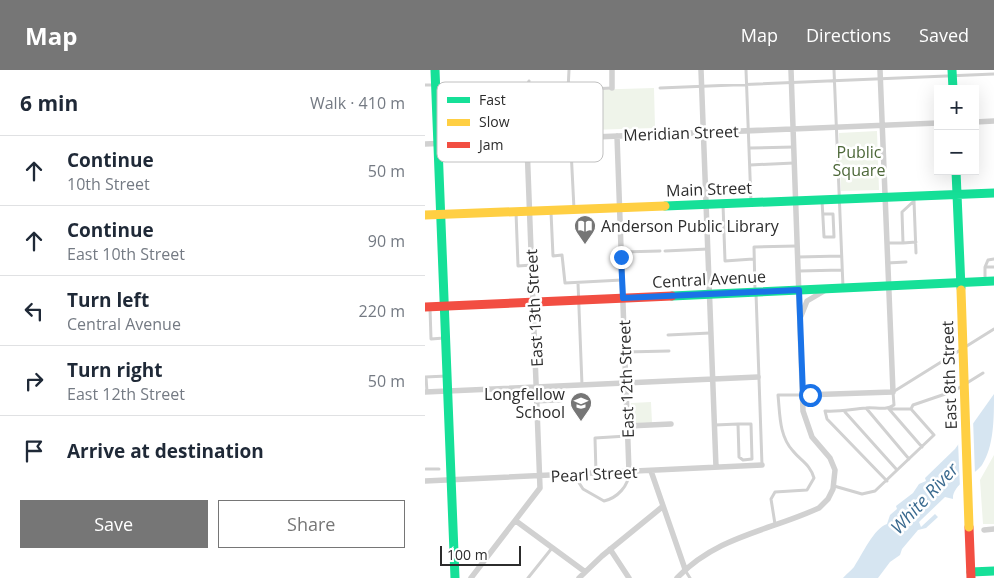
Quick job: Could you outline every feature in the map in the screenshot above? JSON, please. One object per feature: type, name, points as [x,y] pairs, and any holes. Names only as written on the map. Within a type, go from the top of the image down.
[{"type":"street","points":[[435,70],[437,114]]},
{"type":"street","points":[[612,70],[612,88]]},
{"type":"street","points":[[701,70],[716,467]]},
{"type":"street","points":[[677,578],[685,569],[713,548],[819,508],[828,499],[834,486],[835,473],[833,464],[807,426],[803,395],[791,70]]},
{"type":"street","points":[[803,395],[893,392],[880,70]]},
{"type":"street","points":[[979,122],[994,121]]},
{"type":"street","name":"Meridian Street","points":[[603,137],[934,123]]},
{"type":"street","name":"East 12th Street","points":[[617,136],[629,472]]},
{"type":"street","points":[[440,162],[455,578]]},
{"type":"street","name":"East 13th Street","points":[[527,162],[541,477]]},
{"type":"street","name":"East 8th Street","points":[[956,175],[971,575]]},
{"type":"street","name":"Main Street","points":[[425,215],[795,200],[914,198],[994,192]]},
{"type":"street","name":"Central Avenue","points":[[427,307],[888,286],[961,286],[990,282]]},
{"type":"street","points":[[800,328],[802,312],[807,301],[815,294],[839,288]]},
{"type":"street","points":[[426,392],[626,384],[759,376]]},
{"type":"street","points":[[628,426],[671,424]]},
{"type":"street","name":"Pearl Street","points":[[426,481],[762,465]]},
{"type":"street","points":[[651,471],[685,569]]},
{"type":"street","points":[[471,578],[540,488],[541,477]]},
{"type":"street","points":[[579,578],[584,571],[662,507]]},
{"type":"street","points":[[516,521],[584,571]]},
{"type":"street","points":[[984,530],[994,529]]},
{"type":"street","points":[[610,549],[629,578]]},
{"type":"street","points":[[971,575],[994,571]]},
{"type":"lane","points":[[747,70],[751,202]]},
{"type":"lane","points":[[834,70],[842,270],[839,288]]},
{"type":"lane","points":[[660,88],[880,79],[952,73],[994,74]]},
{"type":"lane","points":[[425,85],[435,85]]},
{"type":"lane","points":[[603,88],[612,88]]},
{"type":"lane","points":[[749,148],[793,147]]},
{"type":"lane","points":[[571,162],[574,209]]},
{"type":"lane","points":[[750,165],[794,163]]},
{"type":"lane","points":[[914,198],[916,253]]},
{"type":"lane","points":[[903,243],[902,212],[914,198]]},
{"type":"lane","points":[[822,200],[824,237],[834,237],[833,214],[823,214]]},
{"type":"lane","points":[[723,203],[725,261],[753,260]]},
{"type":"lane","points":[[551,210],[553,256],[562,255],[565,283],[622,280]]},
{"type":"lane","points":[[516,212],[517,266],[532,265]]},
{"type":"lane","points":[[887,243],[916,242]]},
{"type":"lane","points":[[762,465],[753,250],[756,246],[797,246]]},
{"type":"lane","points":[[621,252],[707,249]]},
{"type":"lane","points":[[798,257],[841,256]]},
{"type":"lane","points":[[990,282],[985,267],[988,260],[994,259]]},
{"type":"lane","points":[[887,263],[906,262]]},
{"type":"lane","points":[[985,267],[994,267]]},
{"type":"lane","points":[[798,271],[842,270]]},
{"type":"lane","points":[[579,283],[582,385]]},
{"type":"lane","points":[[427,307],[431,339],[446,338]]},
{"type":"lane","points":[[889,409],[894,405],[893,392],[994,330]]},
{"type":"lane","points":[[668,335],[711,333]]},
{"type":"lane","points":[[625,352],[669,351]]},
{"type":"lane","points":[[911,409],[913,405],[954,391],[983,373]]},
{"type":"lane","points":[[426,392],[425,377],[448,376]]},
{"type":"lane","points":[[538,402],[561,401],[561,386]]},
{"type":"lane","points":[[775,525],[771,498],[775,492],[807,490],[814,478],[811,468],[792,450],[782,432],[778,395],[803,395]]},
{"type":"lane","points":[[866,408],[909,459]]},
{"type":"lane","points":[[834,486],[868,494],[887,481],[934,435],[911,409],[866,408],[845,412],[825,412],[827,419],[887,481]]},
{"type":"lane","points":[[889,409],[922,446]]},
{"type":"lane","points":[[845,412],[897,470]]},
{"type":"lane","points":[[714,426],[738,424],[751,424],[753,459],[743,460],[739,458],[738,424]]},
{"type":"lane","points":[[596,473],[595,438],[628,436]]},
{"type":"lane","points":[[426,481],[425,469],[439,469]]},
{"type":"lane","points":[[574,475],[583,490],[604,502],[627,486],[629,472]]},
{"type":"lane","points":[[528,578],[553,547]]},
{"type":"lane","points":[[685,569],[690,578]]},
{"type":"green space","points":[[654,88],[655,128],[603,130],[603,90]]},
{"type":"green space","name":"Public Square","points":[[877,131],[879,190],[841,191],[839,133]]},
{"type":"green space","points":[[651,402],[652,423],[632,424],[631,403]]},
{"type":"green space","points":[[994,455],[994,524],[983,524],[980,480]]},
{"type":"water","name":"White River","points":[[994,394],[991,441],[982,465],[959,485],[953,499],[945,497],[919,522],[921,527],[935,514],[938,517],[926,528],[918,530],[902,549],[900,555],[890,562],[878,578],[843,578],[854,567],[877,531],[887,524],[890,515],[897,509],[896,506],[913,493],[919,484],[926,481],[925,478],[955,449]]},
{"type":"pier","points":[[973,418],[975,475],[960,489],[958,441]]},
{"type":"traffic: fast","points":[[435,70],[437,121]]},
{"type":"traffic: fast","points":[[952,70],[953,85]]},
{"type":"traffic: fast","points":[[439,162],[455,578]]},
{"type":"traffic: fast","points":[[956,175],[961,288]]},
{"type":"traffic: fast","points":[[665,206],[994,193]]},
{"type":"traffic: fast","points":[[672,296],[994,281]]},
{"type":"traffic: fast","points":[[971,572],[994,571]]},
{"type":"traffic: slow","points":[[425,215],[665,206]]},
{"type":"traffic: slow","points":[[961,290],[969,527]]},
{"type":"traffic: jam","points":[[425,307],[672,296]]},
{"type":"traffic: jam","points":[[969,527],[971,578]]},
{"type":"place","name":"Anderson Public Library","points":[[585,245]]},
{"type":"place","name":"Longfellow School","points":[[581,422]]},
{"type":"route","points":[[621,257],[623,298],[799,290],[803,395],[810,395]]}]
